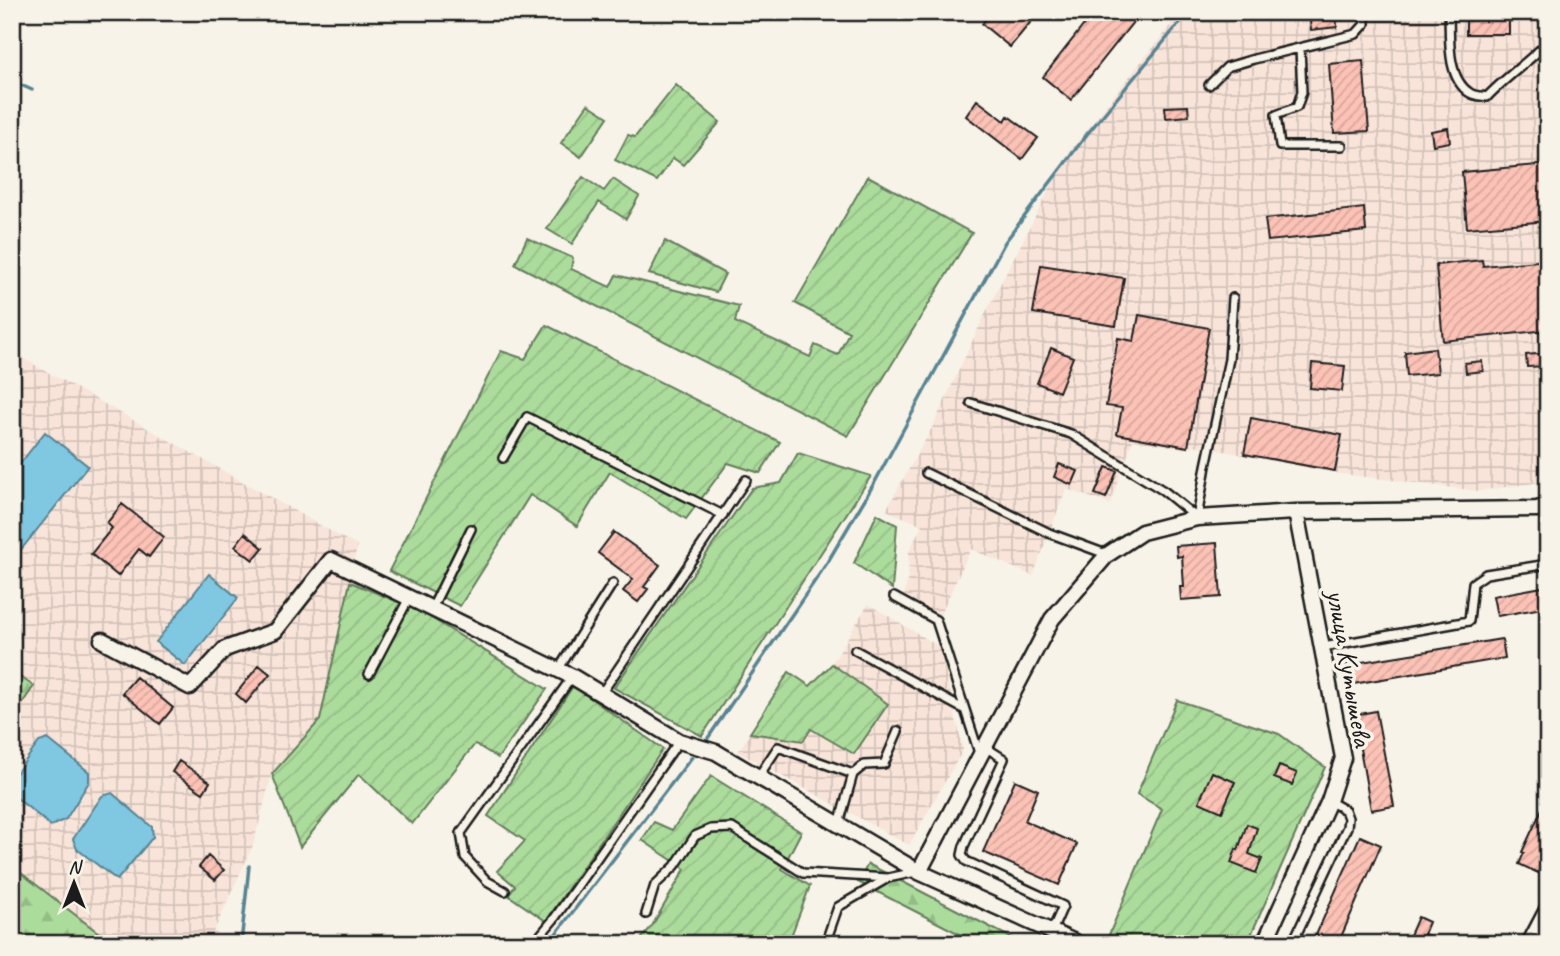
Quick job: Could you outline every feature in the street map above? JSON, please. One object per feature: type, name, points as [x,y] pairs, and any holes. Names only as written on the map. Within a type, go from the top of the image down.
[{"type":"street","points":[[919,872],[1052,619],[1107,555],[1142,532],[1198,518],[1296,512],[1537,509],[1548,506]]},
{"type":"street","name":"улица Кутышева","points":[[1264,944],[1329,801],[1343,758],[1296,512]]},
{"type":"street","points":[[102,640],[190,687],[225,649],[275,631],[331,560],[573,677],[679,741],[716,752],[919,872],[1079,944]]},
{"type":"street","points":[[1528,944],[1548,908]]},
{"type":"lane","points":[[1209,85],[1227,67],[1356,34],[1365,24],[1365,12]]},
{"type":"lane","points":[[1448,12],[1450,55],[1458,81],[1471,94],[1487,97],[1508,74],[1532,58],[1548,42]]},
{"type":"lane","points":[[1300,48],[1302,92],[1297,107],[1276,115],[1280,146],[1342,145]]},
{"type":"lane","points":[[971,402],[1071,435],[1164,491],[1198,518],[1229,359],[1233,298]]},
{"type":"lane","points":[[503,458],[527,417],[723,515]]},
{"type":"lane","points":[[926,473],[1049,533],[1107,555]]},
{"type":"lane","points":[[601,694],[746,480]]},
{"type":"lane","points":[[432,608],[471,529]]},
{"type":"lane","points":[[1323,648],[1469,621],[1473,583],[1486,574],[1548,564]]},
{"type":"lane","points":[[557,670],[613,583]]},
{"type":"lane","points":[[369,674],[410,597]]},
{"type":"lane","points":[[894,597],[936,620],[965,710],[983,752],[1004,759],[962,855],[966,861],[1063,906],[1052,932]]},
{"type":"lane","points":[[855,650],[965,710]]},
{"type":"lane","points":[[505,891],[487,881],[465,857],[461,833],[573,677]]},
{"type":"lane","points":[[839,825],[853,774],[864,765],[884,764],[898,731]]},
{"type":"lane","points":[[533,944],[554,919],[679,741]]},
{"type":"lane","points":[[758,777],[778,747],[853,774]]},
{"type":"lane","points":[[1292,944],[1347,827],[1345,810],[1329,801]]},
{"type":"lane","points":[[646,914],[655,885],[675,866],[695,836],[711,829],[732,828],[803,873],[888,878],[919,872]]},
{"type":"lane","points":[[825,944],[838,907],[888,878]]},
{"type":"shaded area","points":[[1181,12],[1548,12],[1548,481],[1479,491],[1334,473],[1194,445],[1188,449],[1133,440],[1110,504],[1066,489],[1033,576],[971,549],[940,615],[904,595],[908,580],[909,551],[922,525],[886,510],[932,428],[985,314],[1067,155]]},
{"type":"shaded area","points":[[12,352],[357,546],[320,720],[272,774],[253,845],[208,944],[113,944],[12,866],[12,718],[34,686],[12,672]]},
{"type":"shaded area","points":[[868,604],[940,647],[963,750],[909,845],[738,752],[750,733],[803,741],[810,729],[853,753],[888,704],[832,664]]},
{"type":"green space","points":[[676,85],[720,122],[683,165],[673,158],[657,181],[615,160],[628,135],[635,137]]},
{"type":"green space","points":[[588,104],[608,117],[581,157],[561,143]]},
{"type":"green space","points":[[868,176],[972,233],[848,436],[515,264],[527,238],[573,258],[571,269],[610,287],[616,275],[739,306],[735,322],[810,357],[815,345],[838,355],[849,332],[795,303]]},
{"type":"green space","points":[[583,177],[604,191],[613,179],[639,196],[626,219],[599,202],[572,244],[547,229]]},
{"type":"green space","points":[[665,241],[725,274],[716,292],[649,274]]},
{"type":"green space","points":[[546,325],[780,442],[760,473],[728,463],[686,519],[610,472],[577,526],[530,495],[460,606],[389,571],[501,351],[525,359]]},
{"type":"green space","points":[[798,453],[871,476],[702,736],[614,688],[752,488],[781,483]]},
{"type":"green space","points":[[877,514],[897,525],[892,589],[854,563]]},
{"type":"green space","points":[[350,582],[418,610],[547,689],[498,758],[475,744],[412,824],[359,774],[300,847],[272,774],[320,720]]},
{"type":"green space","points":[[832,664],[888,704],[854,754],[811,729],[803,741],[750,733],[789,672],[810,686]]},
{"type":"green space","points":[[12,672],[34,686],[12,718]]},
{"type":"green space","points":[[573,686],[663,749],[546,921],[508,895],[515,886],[497,871],[525,841],[488,816]]},
{"type":"green space","points":[[1177,700],[1279,734],[1325,767],[1247,944],[1106,942],[1162,809],[1137,794]]},
{"type":"green space","points":[[711,776],[801,832],[782,869],[810,886],[788,944],[637,944],[652,926],[685,869],[642,840],[654,822],[672,830]]},
{"type":"green space","points":[[868,864],[1023,944],[979,944],[858,882]]},
{"type":"green space","points":[[12,866],[113,944],[12,944]]},
{"type":"water","points":[[45,432],[88,466],[12,561],[12,474]]},
{"type":"water","points":[[209,574],[238,598],[185,665],[156,642]]},
{"type":"water","points":[[48,739],[89,772],[89,782],[66,819],[51,826],[12,794],[12,779],[39,742]]},
{"type":"water","points":[[112,793],[152,827],[153,837],[117,880],[77,849],[73,839],[102,796]]},
{"type":"building","points":[[991,12],[1039,12],[1010,47],[982,24]]},
{"type":"building","points":[[1094,12],[1141,12],[1071,100],[1043,77]]},
{"type":"building","points":[[1309,12],[1336,12],[1337,27],[1311,30]]},
{"type":"building","points":[[1466,12],[1509,12],[1509,34],[1466,34]]},
{"type":"building","points":[[1363,61],[1369,131],[1334,133],[1329,64]]},
{"type":"building","points":[[977,100],[1005,121],[1008,116],[1038,138],[1022,159],[966,116]]},
{"type":"building","points":[[1188,106],[1189,116],[1166,118],[1165,107]]},
{"type":"building","points":[[1448,128],[1450,142],[1433,145],[1431,131]]},
{"type":"building","points":[[1548,164],[1548,221],[1467,228],[1462,172]]},
{"type":"building","points":[[1364,208],[1366,231],[1268,241],[1265,219]]},
{"type":"building","points":[[1482,260],[1483,266],[1548,260],[1548,330],[1443,341],[1436,265]]},
{"type":"building","points":[[1041,265],[1124,278],[1116,326],[1033,313]]},
{"type":"building","points":[[1139,315],[1209,328],[1188,447],[1117,434],[1122,408],[1106,406],[1118,338],[1134,341]]},
{"type":"building","points":[[1051,348],[1073,357],[1059,392],[1037,383]]},
{"type":"building","points":[[1435,348],[1438,373],[1407,376],[1405,352]]},
{"type":"building","points":[[1548,353],[1548,366],[1527,367],[1526,355]]},
{"type":"building","points":[[1482,361],[1483,371],[1466,373],[1465,363]]},
{"type":"building","points":[[1312,363],[1345,366],[1342,391],[1310,388]]},
{"type":"building","points":[[1251,418],[1342,435],[1335,471],[1244,454]]},
{"type":"building","points":[[1059,464],[1078,471],[1072,485],[1054,477]]},
{"type":"building","points":[[1106,467],[1117,471],[1106,498],[1095,494]]},
{"type":"building","points":[[122,504],[164,537],[149,557],[139,549],[118,576],[91,554],[112,528],[107,523]]},
{"type":"building","points":[[614,532],[660,565],[644,587],[648,589],[638,602],[623,591],[633,579],[598,553]]},
{"type":"building","points":[[245,533],[263,548],[253,560],[235,546]]},
{"type":"building","points":[[1217,543],[1221,597],[1181,600],[1180,587],[1184,587],[1182,556],[1177,557],[1176,546]]},
{"type":"building","points":[[1548,586],[1548,607],[1497,616],[1493,596]]},
{"type":"building","points":[[1502,639],[1505,658],[1347,685],[1343,665]]},
{"type":"building","points":[[259,665],[270,674],[246,703],[236,694]]},
{"type":"building","points":[[136,677],[173,708],[160,724],[122,693]]},
{"type":"building","points":[[1376,711],[1394,806],[1371,810],[1354,715]]},
{"type":"building","points":[[179,761],[210,782],[203,793],[172,772]]},
{"type":"building","points":[[1279,766],[1297,773],[1292,785],[1274,778]]},
{"type":"building","points":[[1212,772],[1235,782],[1222,812],[1199,802]]},
{"type":"building","points":[[1015,780],[1038,790],[1025,821],[1077,844],[1059,885],[983,852]]},
{"type":"building","points":[[1548,796],[1548,863],[1543,861],[1538,873],[1519,864]]},
{"type":"building","points":[[1247,824],[1257,828],[1249,854],[1262,859],[1256,873],[1231,863]]},
{"type":"building","points":[[1360,836],[1381,845],[1338,944],[1312,944]]},
{"type":"building","points":[[208,856],[224,870],[215,880],[199,867]]},
{"type":"building","points":[[1418,917],[1429,922],[1424,934],[1446,944],[1406,944]]},
{"type":"waterway","points":[[708,738],[827,563],[876,480],[1005,242],[1088,133],[1187,14]]},
{"type":"waterway","points":[[12,81],[32,90]]},
{"type":"waterway","points":[[548,944],[692,757]]},
{"type":"waterway","points":[[241,944],[249,866]]}]
